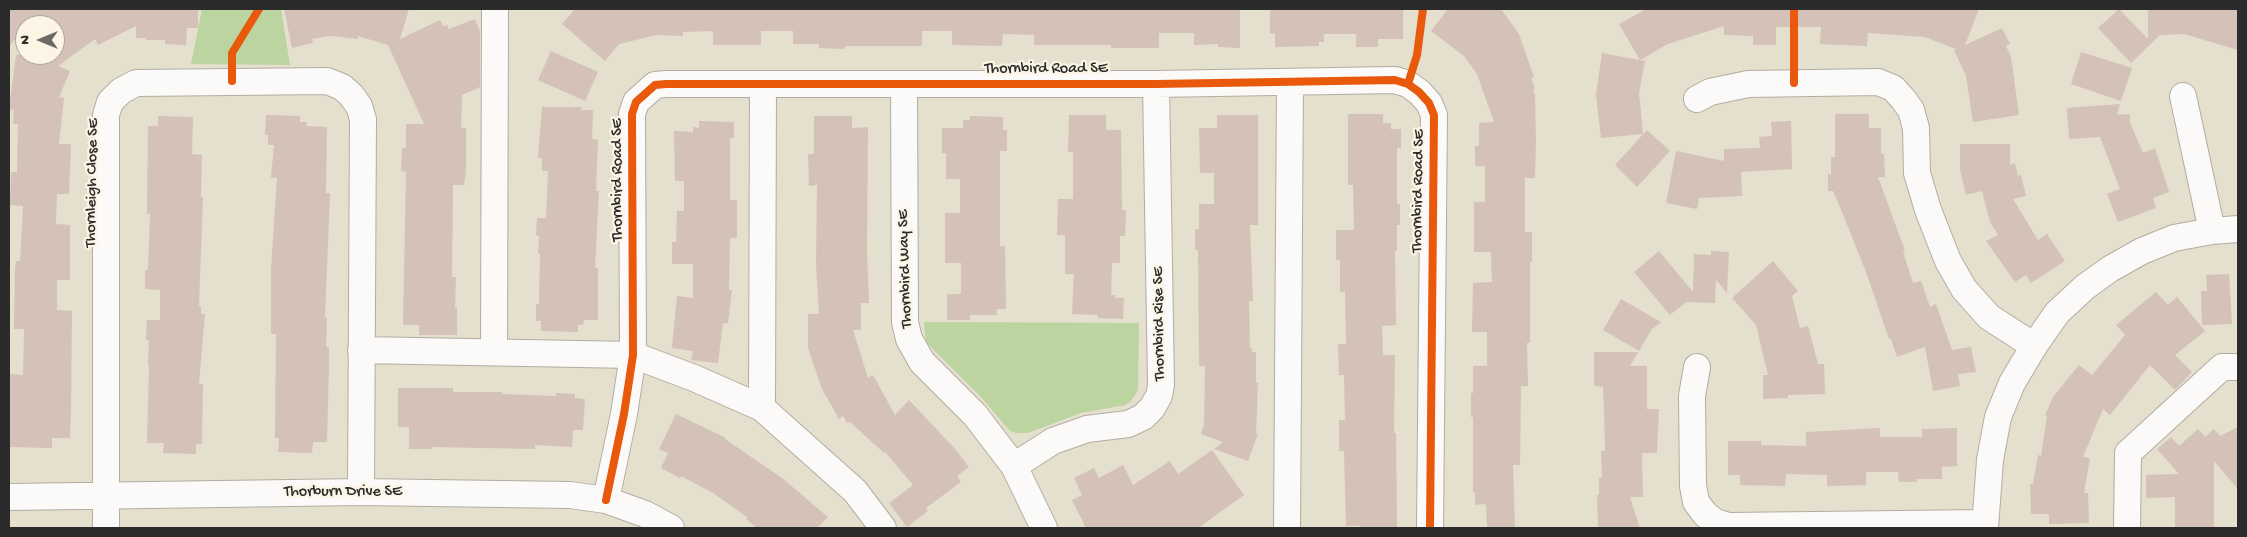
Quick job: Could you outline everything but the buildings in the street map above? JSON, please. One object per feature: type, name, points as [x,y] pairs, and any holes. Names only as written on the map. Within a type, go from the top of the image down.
[{"type":"street","points":[[494,352],[495,9]]},
{"type":"street","name":"Thornbird Road SE","points":[[606,500],[624,414],[632,355],[632,114],[636,102],[655,85],[1156,84],[1395,80],[1408,84],[1419,92],[1429,103],[1434,115],[1430,528]]},
{"type":"street","name":"Thornleigh Close SE","points":[[106,528],[106,115],[110,102],[121,91],[136,83],[327,81],[342,87],[352,95],[359,106],[363,119],[361,492]]},
{"type":"street","points":[[1287,528],[1290,82]]},
{"type":"street","points":[[1697,99],[1710,92],[1748,84],[1878,82],[1893,88],[1911,110],[1916,128],[1917,173],[1928,210],[1948,261],[1964,289],[1989,317],[2034,346]]},
{"type":"street","points":[[762,408],[763,84]]},
{"type":"street","name":"Thornbird Way SE","points":[[904,84],[905,322],[909,339],[922,362],[975,415],[1014,466],[1044,528]]},
{"type":"street","name":"Thornbird Rise SE","points":[[1014,466],[1053,441],[1087,429],[1128,424],[1143,417],[1152,408],[1159,396],[1161,385],[1156,84]]},
{"type":"street","points":[[2183,96],[2212,231]]},
{"type":"street","points":[[1697,367],[1692,396],[1693,486],[1696,502],[1705,514],[1715,522],[1728,526],[1985,526],[1990,460],[1998,417],[2012,383],[2034,346],[2057,313],[2085,287],[2110,269],[2142,251],[2174,238],[2212,231],[2238,229]]},
{"type":"street","points":[[361,350],[632,355],[694,378],[762,408],[855,491],[883,528]]},
{"type":"street","points":[[2127,528],[2128,453],[2222,367],[2238,367]]},
{"type":"street","name":"Thorburn Drive SE","points":[[9,496],[361,492],[570,495],[606,500],[645,514],[671,528]]},
{"type":"green space","points":[[202,9],[281,9],[290,65],[191,64]]},
{"type":"green space","points":[[924,322],[1139,323],[1138,390],[1131,401],[1125,405],[1081,413],[1028,433],[1016,433],[1010,431],[981,397],[926,342]]},
{"type":"cycle path","points":[[232,81],[232,53],[259,9]]},
{"type":"cycle path","points":[[1408,84],[1417,55],[1423,9]]},
{"type":"cycle path","points":[[1794,9],[1794,83]]},
{"type":"cycle path","points":[[606,500],[624,414],[633,355],[632,114],[636,102],[655,85],[1156,84],[1395,80],[1408,84],[1419,92],[1429,103],[1434,115],[1430,528]]}]
